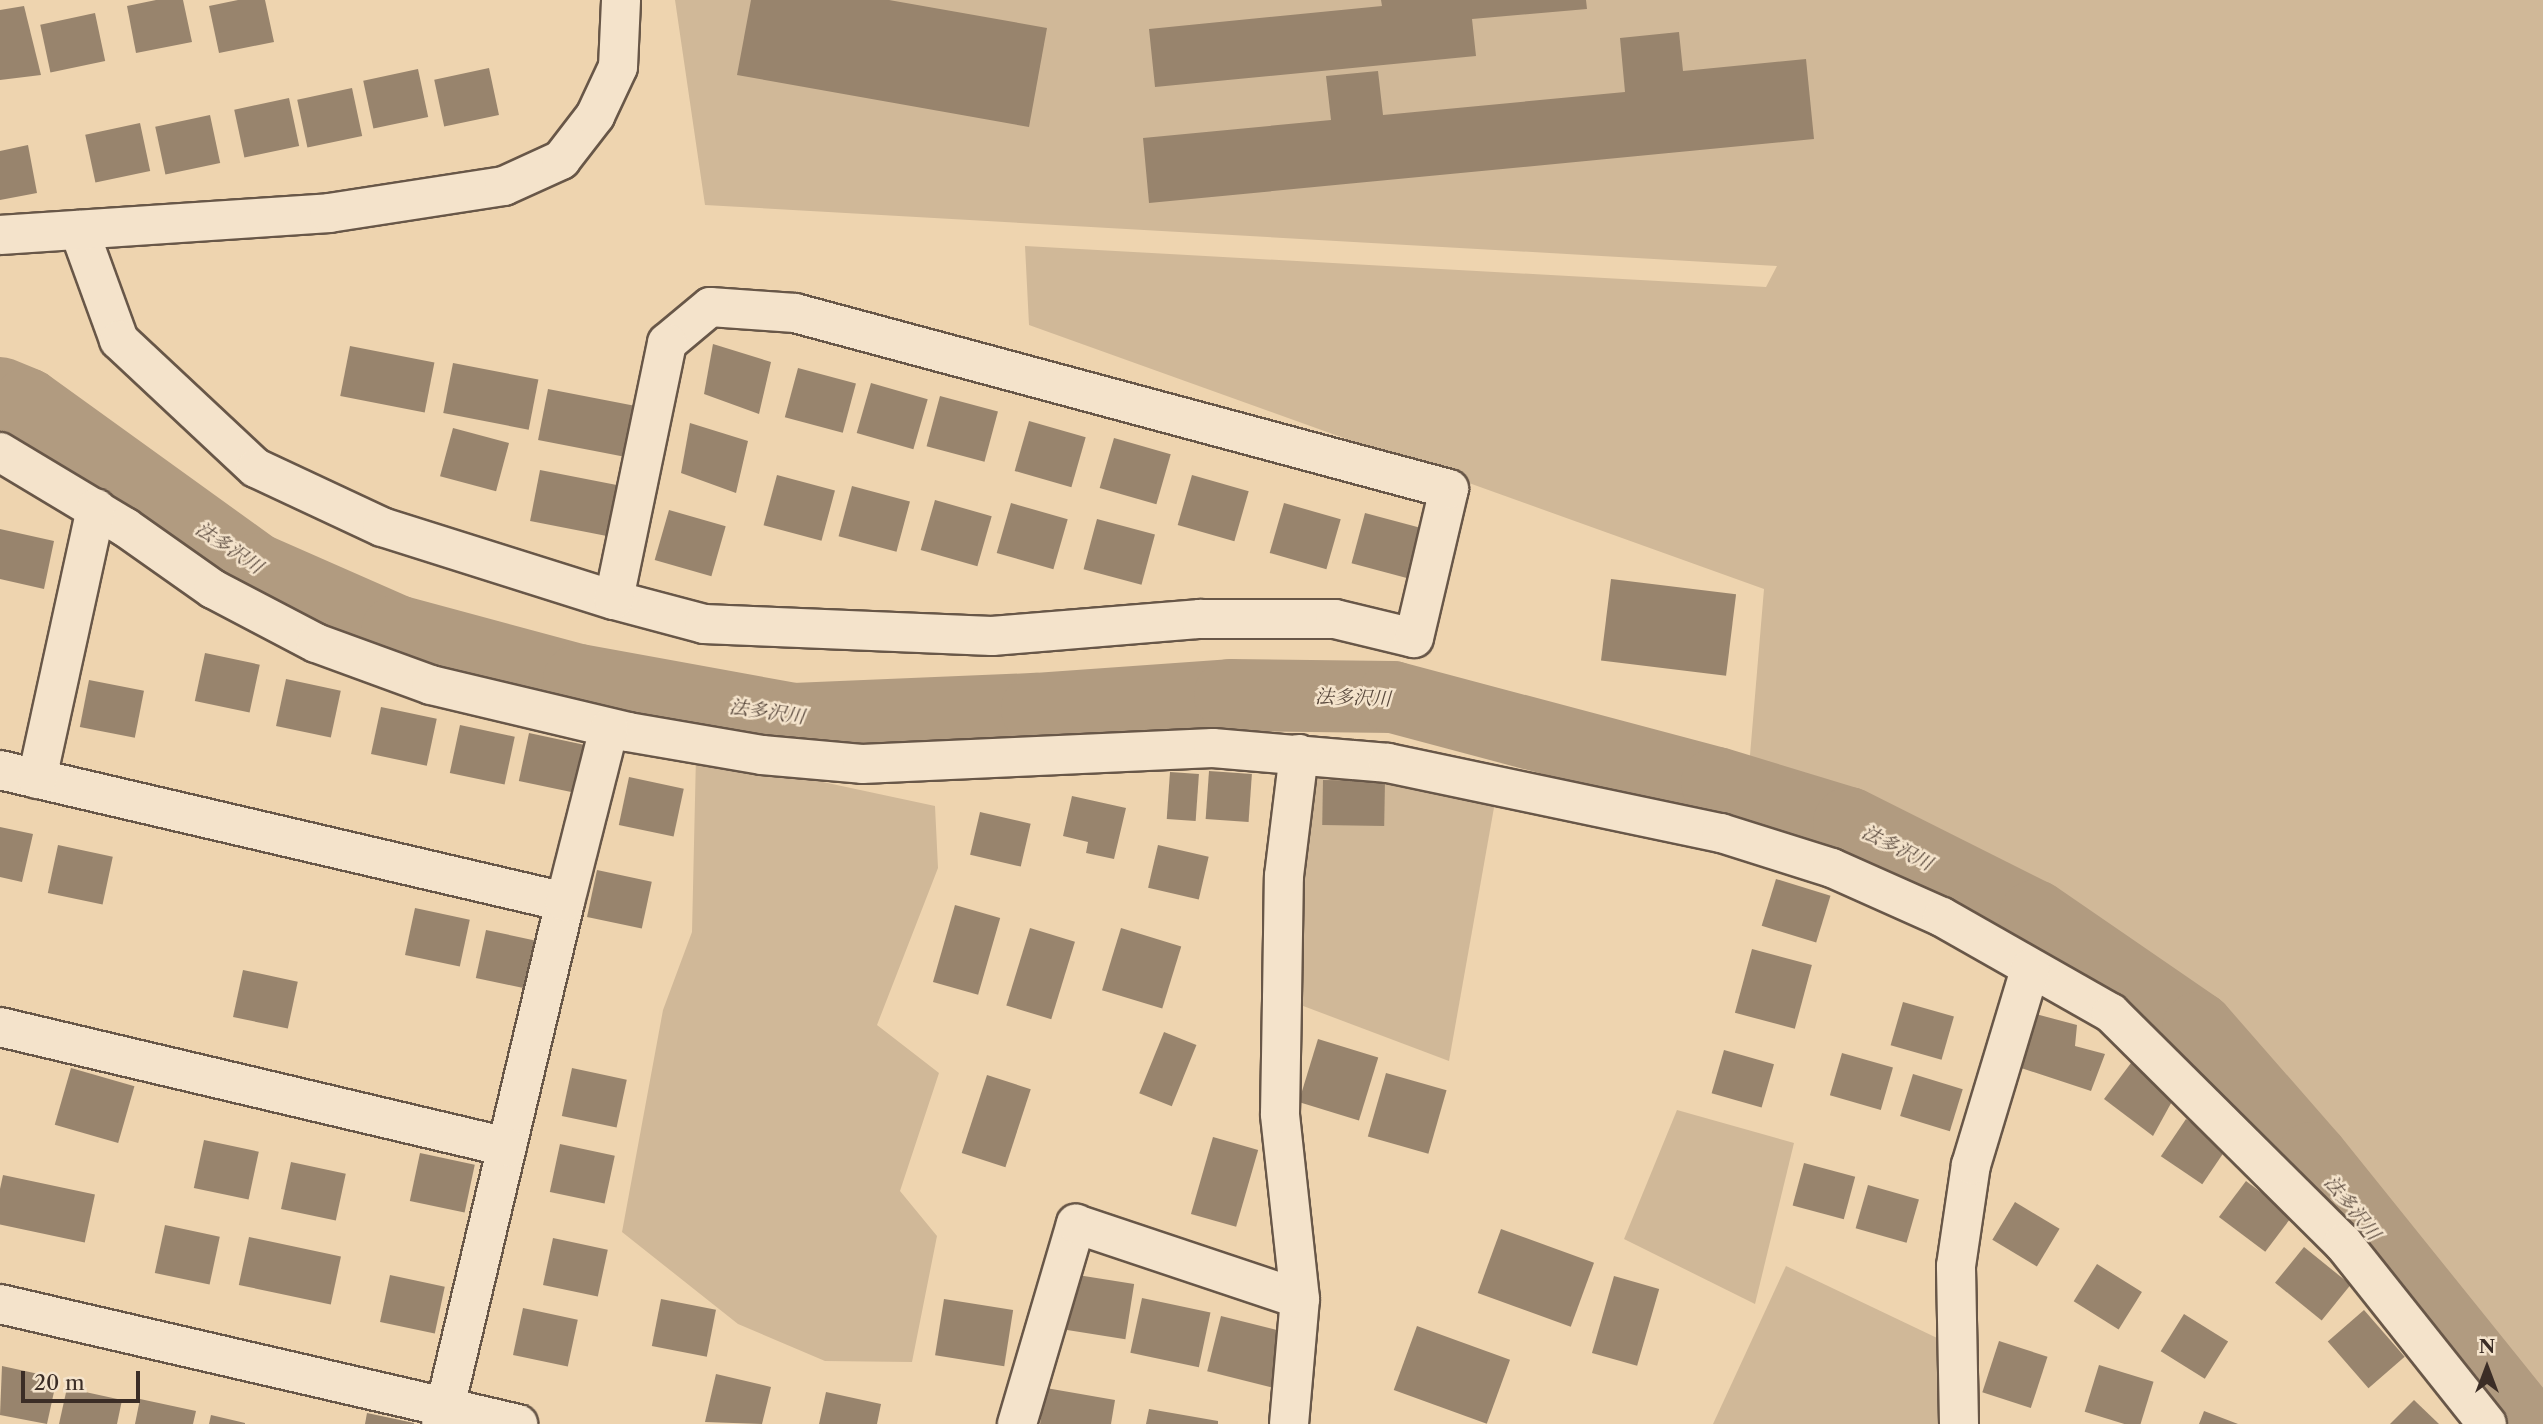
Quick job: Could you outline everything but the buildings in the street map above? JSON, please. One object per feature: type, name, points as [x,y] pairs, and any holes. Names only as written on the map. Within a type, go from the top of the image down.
[{"type":"street","points":[[0,235],[329,213],[504,186],[561,160],[595,116],[618,67],[621,0]]},
{"type":"street","points":[[79,230],[119,340],[256,468],[382,527],[614,600],[704,624],[992,636],[1200,619],[1335,619],[1414,638],[1449,489],[794,313],[710,307],[667,343],[614,600]]},
{"type":"street","points":[[0,452],[96,508],[213,589],[316,643],[431,685],[609,728],[762,755],[862,764],[1213,748],[1388,763],[1721,833],[1847,875],[1942,917],[2110,1013],[2323,1224],[2487,1424]]},
{"type":"street","points":[[37,779],[96,508]]},
{"type":"street","points":[[443,1415],[609,728]]},
{"type":"street","points":[[1289,1424],[1300,1299],[1280,1114],[1284,876],[1300,754]]},
{"type":"street","points":[[0,770],[565,902]]},
{"type":"street","points":[[1959,1424],[1956,1266],[1971,1165],[2030,969]]},
{"type":"street","points":[[0,1027],[508,1147]]},
{"type":"street","points":[[1017,1424],[1076,1224],[1300,1299]]},
{"type":"street","points":[[0,1304],[443,1415],[518,1424]]},
{"type":"shaded area","points":[[675,0],[2543,0],[2543,1424],[2500,1424],[2286,1167],[2016,930],[2006,891],[1895,819],[1749,767],[1764,589],[1029,325],[1025,246],[1766,287],[1777,266],[705,205]]},
{"type":"shaded area","points":[[1299,754],[1498,785],[1449,1061],[1282,998]]},
{"type":"shaded area","points":[[696,755],[935,806],[938,868],[877,1025],[939,1073],[900,1191],[937,1236],[912,1362],[825,1361],[738,1324],[622,1232],[663,1010],[692,932]]},
{"type":"shaded area","points":[[1677,1110],[1794,1143],[1755,1304],[1624,1239]]},
{"type":"shaded area","points":[[1786,1266],[1956,1347],[1960,1424],[1713,1424]]},
{"type":"waterway","name":"法多沢川","points":[[0,393],[27,404],[256,569],[397,631],[579,680],[794,719],[1037,709],[1230,695],[1393,697],[1717,783],[1849,823],[2035,916],[2198,1028],[2312,1158],[2526,1424]]}]
